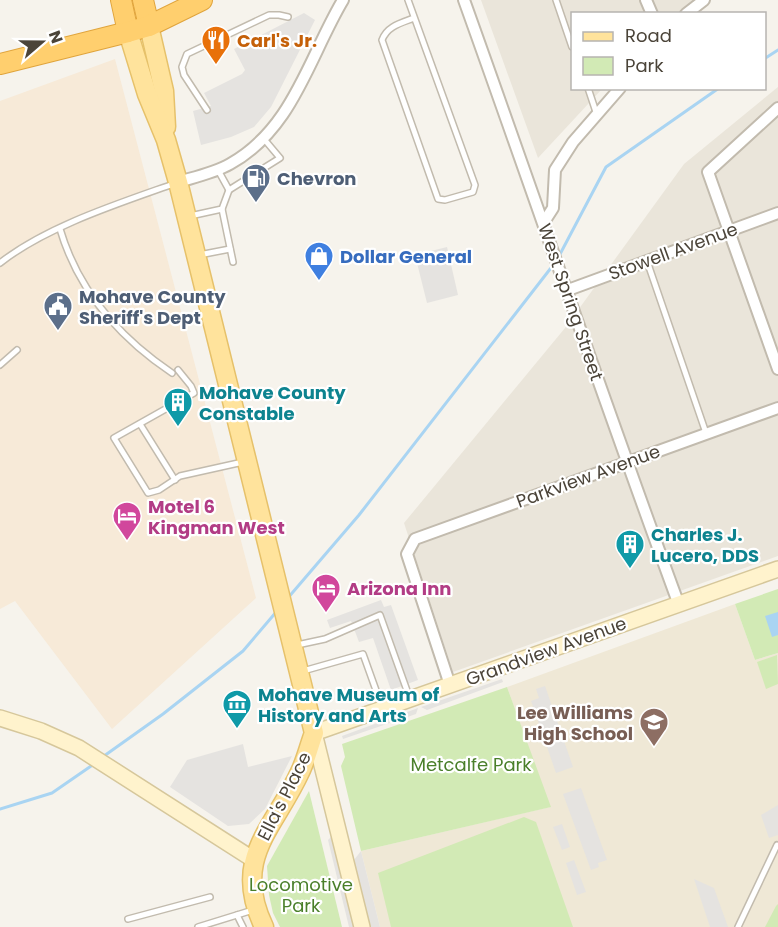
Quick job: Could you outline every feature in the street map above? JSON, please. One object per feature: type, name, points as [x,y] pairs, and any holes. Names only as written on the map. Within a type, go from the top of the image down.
[{"type":"highway","points":[[121,0],[128,32]]},
{"type":"highway","points":[[143,0],[149,26]]},
{"type":"highway","points":[[0,64],[149,26],[202,0]]},
{"type":"main road","points":[[149,26],[164,91],[166,140]]},
{"type":"main road","points":[[128,32],[147,94],[166,140],[178,182],[362,927]]},
{"type":"main road","name":"Grandview Avenue","points":[[314,733],[778,569]]},
{"type":"main road","points":[[0,718],[40,731],[79,748],[254,860]]},
{"type":"main road","name":"Ella's Place","points":[[264,927],[253,890],[254,860],[260,841],[300,772],[314,733]]},
{"type":"street","points":[[178,182],[229,165],[264,139],[278,123],[299,89],[344,0]]},
{"type":"street","name":"West Spring Street","points":[[464,0],[568,290],[626,462],[679,605]]},
{"type":"street","points":[[689,12],[704,0]]},
{"type":"street","points":[[544,222],[553,208],[555,170],[573,142],[618,90]]},
{"type":"street","points":[[778,108],[708,172],[778,369]]},
{"type":"street","name":"Stowell Avenue","points":[[568,290],[778,213]]},
{"type":"street","name":"Parkview Avenue","points":[[450,685],[407,554],[415,539],[778,408]]},
{"type":"lane","points":[[408,0],[475,185],[472,192],[445,201],[438,199],[382,40],[385,32],[414,18]]},
{"type":"lane","points":[[556,0],[571,41]]},
{"type":"lane","points":[[207,110],[184,75],[182,67],[188,54],[269,15],[288,18]]},
{"type":"lane","points":[[589,90],[597,115]]},
{"type":"lane","points":[[233,262],[222,209],[229,190],[280,158],[264,139]]},
{"type":"lane","points":[[217,169],[229,190]]},
{"type":"lane","points":[[0,263],[14,252],[60,229],[178,182]]},
{"type":"lane","points":[[186,216],[222,209]]},
{"type":"lane","points":[[60,229],[75,269],[100,308],[117,329],[144,354],[172,373]]},
{"type":"lane","points":[[196,256],[230,249]]},
{"type":"lane","points":[[647,261],[706,433]]},
{"type":"lane","points":[[0,365],[17,350]]},
{"type":"lane","points":[[178,370],[194,393],[114,438],[148,493],[159,490],[180,476],[247,461]]},
{"type":"lane","points":[[140,424],[174,480]]},
{"type":"lane","points":[[291,641],[325,639],[380,615],[411,699]]},
{"type":"lane","points":[[299,672],[363,654],[382,709]]},
{"type":"lane","points":[[738,927],[777,845]]},
{"type":"lane","points":[[128,919],[210,897]]},
{"type":"lane","points":[[198,927],[258,909]]},
{"type":"lane","points":[[237,915],[243,927]]},
{"type":"shaded area","points":[[481,0],[694,0],[681,12],[571,12],[571,90],[601,90],[538,158]]},
{"type":"shaded area","points":[[304,13],[315,20],[271,107],[254,127],[231,137],[201,145],[193,111],[211,106],[204,93],[242,74],[245,70],[234,49]]},
{"type":"shaded area","points":[[115,59],[256,598],[112,729],[15,601],[0,609],[0,101]]},
{"type":"shaded area","points":[[778,87],[778,556],[453,672],[404,523],[565,328],[684,164]]},
{"type":"shaded area","points":[[447,247],[458,295],[427,303],[415,255]]},
{"type":"shaded area","points":[[381,600],[384,607],[391,605],[418,680],[391,690],[373,638],[359,642],[351,621],[330,628],[327,620]]},
{"type":"shaded area","name":"Lee Williams High School","points":[[735,604],[755,660],[778,653],[778,927],[380,927],[361,851],[550,807],[507,687]]},
{"type":"shaded area","points":[[502,679],[503,682],[427,710],[421,707]]},
{"type":"shaded area","points":[[545,686],[573,767],[556,773],[531,701],[539,698],[536,689]]},
{"type":"shaded area","points":[[418,708],[416,714],[343,739],[342,736]]},
{"type":"shaded area","points":[[243,744],[248,767],[292,756],[265,809],[249,824],[228,826],[170,787],[187,760]]},
{"type":"shaded area","points":[[581,788],[607,860],[598,863],[599,867],[591,870],[563,794]]},
{"type":"shaded area","points":[[778,805],[778,835],[769,838],[761,815]]},
{"type":"shaded area","points":[[562,824],[570,847],[562,850],[553,827]]},
{"type":"shaded area","points":[[336,832],[359,927],[349,927],[328,840]]},
{"type":"shaded area","points":[[361,851],[380,927],[370,927],[354,860]]},
{"type":"shaded area","points":[[574,860],[586,892],[577,895],[566,863]]},
{"type":"shaded area","points":[[694,879],[714,888],[728,927],[710,927]]},
{"type":"green space","points":[[778,589],[778,653],[755,660],[735,604]]},
{"type":"green space","points":[[777,655],[778,684],[766,689],[757,662]]},
{"type":"green space","name":"Metcalfe Park","points":[[507,687],[551,807],[361,851],[341,766],[345,757],[342,744]]},
{"type":"green space","name":"Locomotive Park","points":[[309,791],[342,927],[280,927],[273,913],[267,866]]},
{"type":"green space","points":[[524,817],[536,822],[573,927],[391,927],[378,873]]},
{"type":"green space","points":[[778,904],[778,927],[765,927],[776,906]]},
{"type":"water","points":[[778,612],[778,635],[772,637],[765,616]]},
{"type":"waterway","points":[[766,58],[778,50]]},
{"type":"waterway","points":[[558,258],[606,167],[716,90]]},
{"type":"waterway","points":[[287,599],[359,515],[554,264]]},
{"type":"waterway","points":[[104,756],[163,714],[243,651],[277,611]]},
{"type":"waterway","points":[[0,809],[52,793],[94,764]]},
{"type":"place","name":"Carl's Jr.","points":[[216,66]]},
{"type":"place","name":"Chevron","points":[[256,204]]},
{"type":"place","name":"Dollar General","points":[[319,282]]},
{"type":"place","name":"Mohave County Sheriff's Dept","points":[[58,332]]},
{"type":"place","name":"Mohave County Constable","points":[[178,428]]},
{"type":"place","name":"Motel 6 Kingman West","points":[[127,542]]},
{"type":"place","name":"Charles J. Lucero, DDS","points":[[630,570]]},
{"type":"place","name":"Arizona Inn","points":[[326,614]]},
{"type":"place","name":"Mohave Museum of History and Arts","points":[[237,730]]},
{"type":"place","name":"Lee Williams High School","points":[[654,748]]}]
